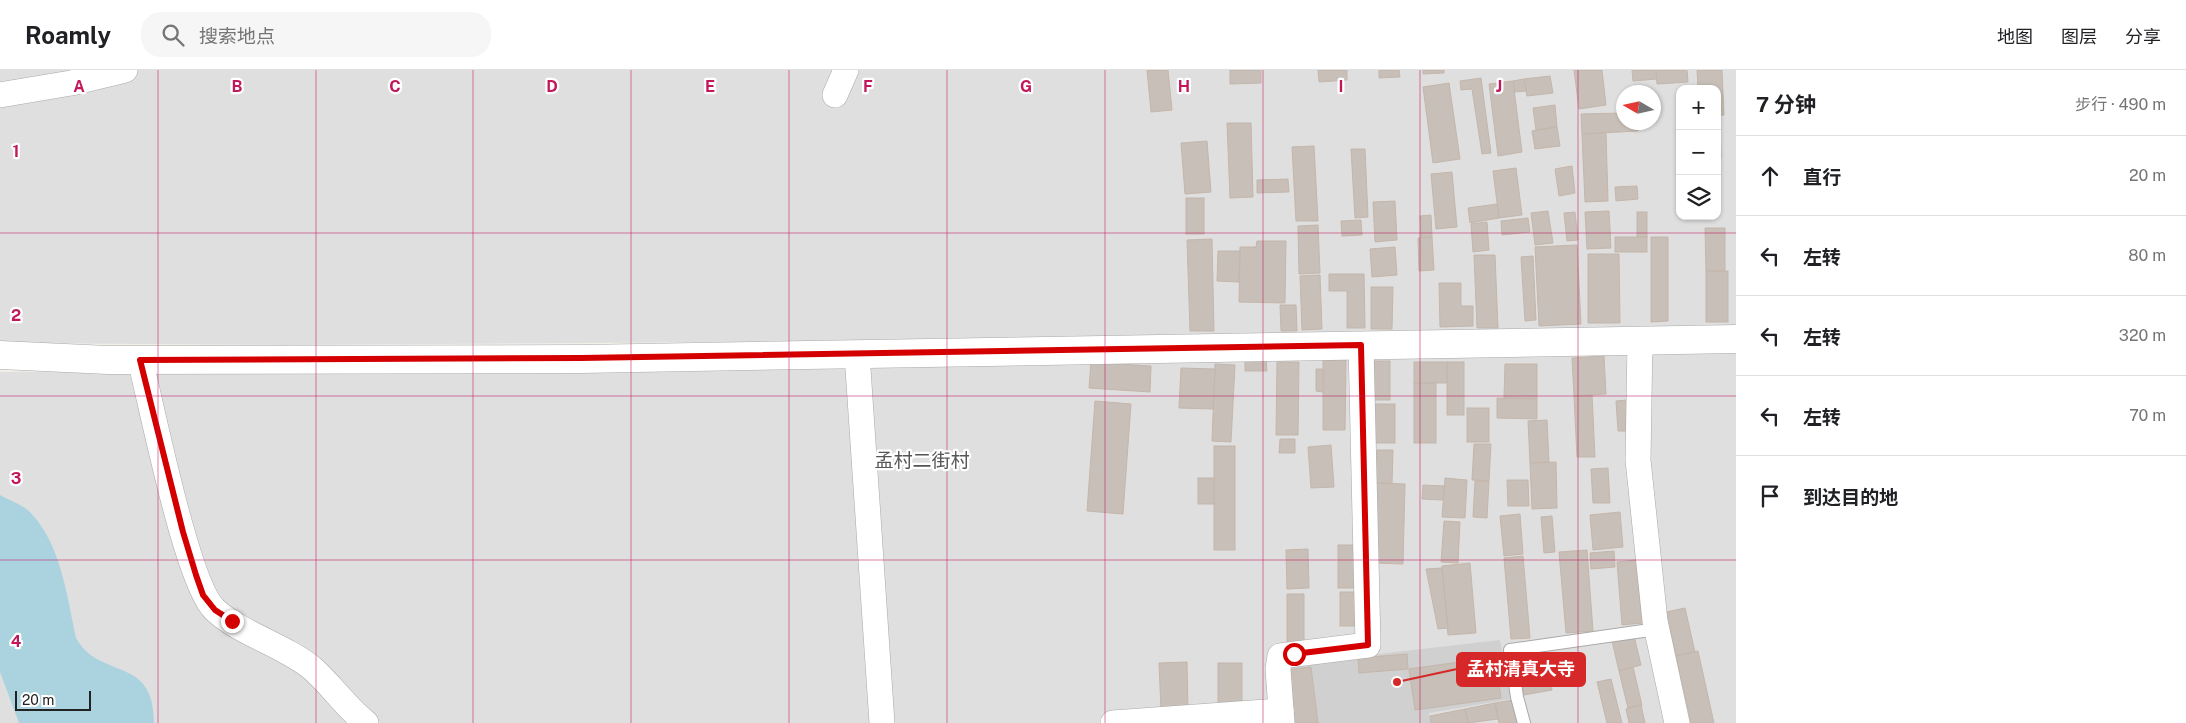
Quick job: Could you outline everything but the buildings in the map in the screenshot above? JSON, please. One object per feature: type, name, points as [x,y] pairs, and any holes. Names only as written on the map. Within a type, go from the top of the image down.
[{"type":"street","points":[[0,95],[71,83],[125,70]]},
{"type":"street","points":[[835,95],[846,70]]},
{"type":"street","points":[[0,355],[140,360],[581,358],[1736,339]]},
{"type":"street","points":[[1640,340],[1638,460],[1657,629],[1678,723]]},
{"type":"street","points":[[1113,723],[1282,717],[1278,669],[1280,656],[1368,645],[1361,345]]},
{"type":"street","points":[[857,354],[882,723]]},
{"type":"street","points":[[140,360],[183,532],[203,595],[215,610],[312,668],[350,710],[366,723]]},
{"type":"lane","points":[[1524,723],[1517,697],[1510,650],[1657,629]]},
{"type":"shaded area","points":[[0,70],[1736,70],[1736,326],[862,341],[285,345],[0,343]]},
{"type":"shaded area","points":[[1736,350],[1736,723],[1687,723],[1659,611],[1647,489],[1645,352]]},
{"type":"shaded area","points":[[1626,353],[1644,618],[1669,723],[0,723],[0,372]]},
{"type":"shaded area","points":[[1500,640],[1511,699],[1429,713],[1431,723],[1290,723],[1283,665]]},
{"type":"water","points":[[0,495],[27,509],[41,525],[56,555],[61,571],[76,638],[86,651],[98,660],[136,677],[145,687],[152,701],[154,723],[19,723],[0,672]]},
{"type":"place","name":"孟村清真大寺","points":[[1397,682]]},
{"type":"district","name":"孟村二街村","points":[[922,460]]},
{"type":"route","points":[[232,621],[215,610],[203,595],[183,532],[140,360],[581,358],[1361,345],[1368,645],[1294,654]]}]
